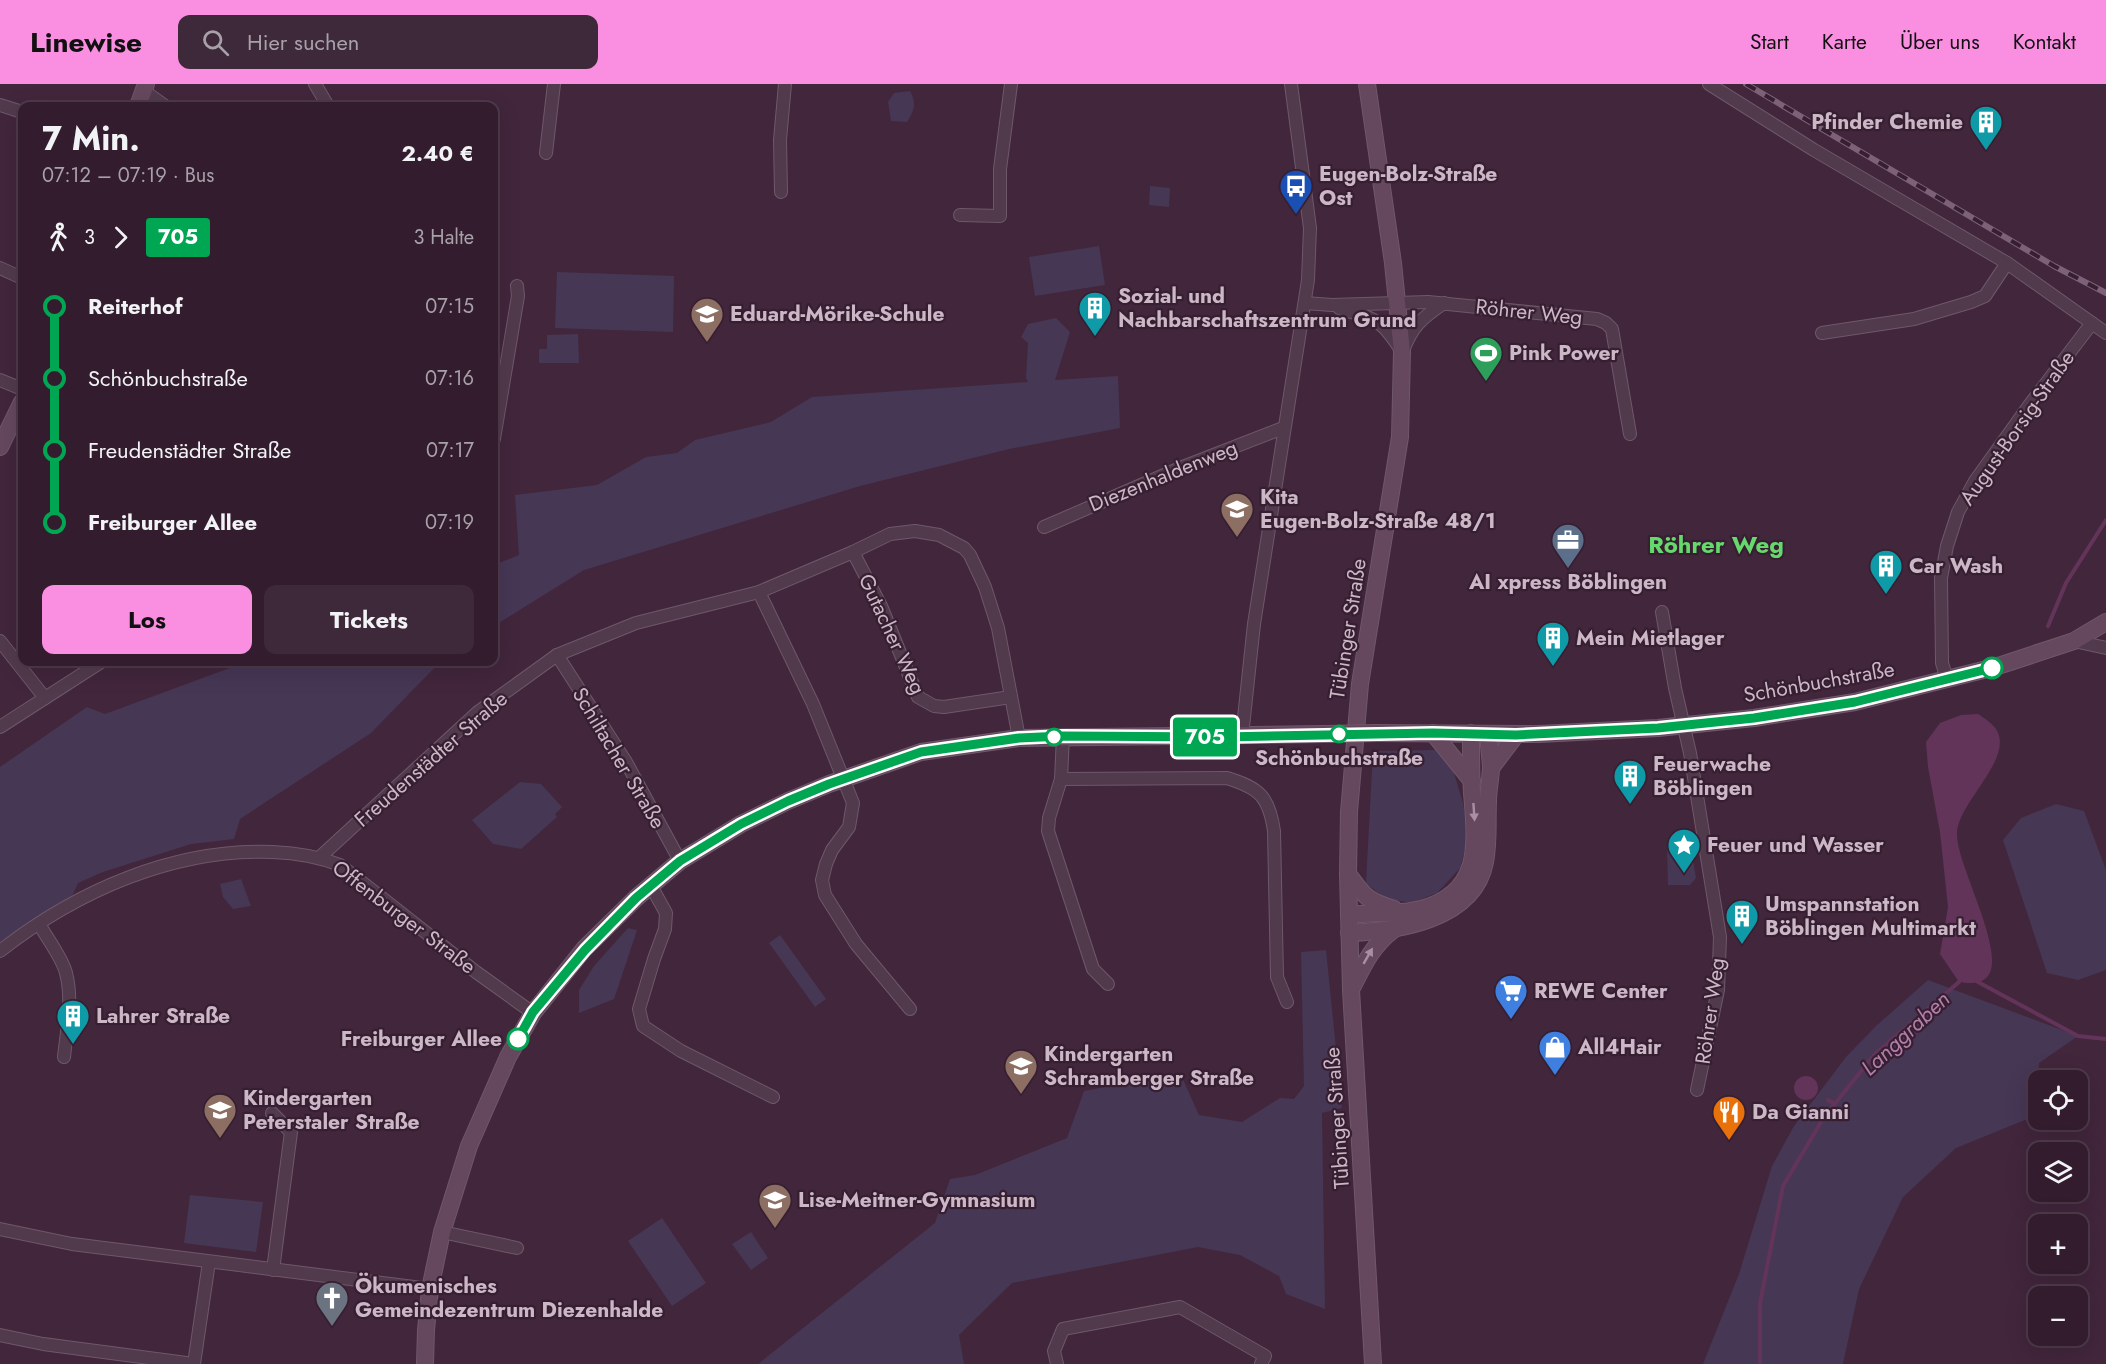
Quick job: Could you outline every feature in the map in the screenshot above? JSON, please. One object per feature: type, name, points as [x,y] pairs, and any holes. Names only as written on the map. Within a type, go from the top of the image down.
[{"type":"main road","name":"Tübinger Straße","points":[[1366,84],[1399,303],[1402,352],[1400,437],[1357,711],[1350,791],[1348,874],[1351,990],[1373,1364]]},
{"type":"main road","points":[[0,447],[18,410]]},
{"type":"main road","name":"Schönbuchstraße","points":[[1242,736],[1376,733],[1516,735],[1683,726],[1754,718],[1855,702],[1947,679],[2074,641],[2106,622]]},
{"type":"main road","points":[[1433,733],[1472,781]]},
{"type":"main road","points":[[1349,933],[1394,929],[1436,918],[1468,895],[1478,883],[1485,863],[1488,837],[1491,768],[1479,733]]},
{"type":"main road","points":[[1349,915],[1420,909],[1436,904],[1448,896],[1466,876],[1473,861],[1476,843],[1472,781],[1479,733]]},
{"type":"main road","points":[[1491,768],[1516,735]]},
{"type":"main road","points":[[425,1364],[430,1289],[442,1232],[469,1146],[508,1057],[533,1012],[585,950],[680,861],[750,819],[788,801],[921,752],[1019,738],[1242,736]]},
{"type":"main road","points":[[1348,874],[1364,896],[1374,903],[1403,911]]},
{"type":"main road","points":[[1351,990],[1369,953],[1379,940],[1394,929]]},
{"type":"street","points":[[315,84],[326,102]]},
{"type":"street","points":[[546,153],[554,84]]},
{"type":"street","points":[[781,192],[780,140],[785,84]]},
{"type":"street","points":[[960,215],[1000,216],[1000,169],[1011,84]]},
{"type":"street","points":[[1242,736],[1254,624],[1275,497],[1283,428],[1305,303],[1310,228],[1291,84]]},
{"type":"street","points":[[1709,84],[1815,150],[2007,263],[2106,333]]},
{"type":"street","points":[[142,94],[157,102]]},
{"type":"street","points":[[0,105],[18,111]]},
{"type":"street","points":[[1822,333],[1914,319],[1971,302],[1985,296],[2007,263]]},
{"type":"street","points":[[0,268],[18,276]]},
{"type":"street","points":[[498,415],[518,296],[517,286]]},
{"type":"street","points":[[1305,303],[1332,305],[1375,319],[1386,327],[1402,352]]},
{"type":"street","points":[[1402,352],[1410,333],[1419,321],[1444,303]]},
{"type":"street","name":"Röhrer Weg","points":[[1332,305],[1444,303],[1597,319],[1612,329],[1630,434]]},
{"type":"street","name":"August-Borsig-Straße","points":[[1947,679],[1942,663],[1941,578],[1947,546],[1958,512],[1975,481],[2092,323]]},
{"type":"street","points":[[0,381],[18,388]]},
{"type":"street","name":"Diezenhaldenweg","points":[[1044,526],[1185,466],[1283,428]]},
{"type":"street","name":"Freudenstädter Straße","points":[[320,857],[478,712],[557,655],[636,623],[759,592],[890,534],[915,531],[939,535],[964,548],[978,572],[998,630],[1019,738]]},
{"type":"street","name":"Gutacher Weg","points":[[853,552],[881,606],[918,697],[934,706],[944,707],[1011,697]]},
{"type":"street","points":[[759,592],[813,704],[853,803],[849,827],[825,864],[822,880],[825,895],[856,944],[910,1009]]},
{"type":"street","name":"Röhrer Weg","points":[[1662,612],[1692,764],[1720,937],[1718,990],[1697,1090]]},
{"type":"street","points":[[0,641],[18,664]]},
{"type":"street","points":[[2074,641],[2106,648]]},
{"type":"street","name":"Schiltacher Straße","points":[[557,655],[626,762],[680,861]]},
{"type":"street","points":[[20,666],[45,698]]},
{"type":"street","points":[[0,727],[95,666]]},
{"type":"street","points":[[1063,736],[1060,779],[1049,818],[1048,831],[1093,969],[1108,984]]},
{"type":"street","points":[[1060,779],[1227,778],[1246,784],[1262,795],[1271,810],[1274,831],[1277,977],[1287,1002]]},
{"type":"street","name":"Offenburger Straße","points":[[0,951],[83,898],[130,876],[184,859],[245,851],[303,854],[320,857],[340,865],[476,972],[533,1012]]},
{"type":"street","points":[[651,886],[666,913],[666,929],[639,1009],[642,1026],[681,1051],[773,1096]]},
{"type":"street","points":[[39,924],[66,971],[69,993],[64,1057]]},
{"type":"street","points":[[272,1113],[291,1132],[273,1270]]},
{"type":"street","points":[[0,1229],[72,1244],[430,1289]]},
{"type":"street","points":[[442,1232],[517,1248]]},
{"type":"street","points":[[0,1335],[43,1344],[194,1364],[209,1262]]},
{"type":"street","points":[[1057,1364],[1054,1351],[1063,1329],[1180,1307],[1265,1356],[1261,1364]]},
{"type":"shaded area","points":[[910,91],[914,107],[907,122],[891,121],[888,102],[894,93]]},
{"type":"shaded area","points":[[1150,186],[1170,188],[1169,207],[1149,205]]},
{"type":"shaded area","points":[[1099,246],[1105,285],[1035,296],[1029,257]]},
{"type":"shaded area","points":[[557,272],[674,276],[673,332],[555,328]]},
{"type":"shaded area","points":[[1056,318],[1070,332],[1055,380],[1118,376],[1120,428],[1009,449],[860,486],[584,570],[498,624],[498,563],[519,555],[515,495],[597,485],[646,457],[677,453],[695,440],[771,422],[812,397],[1028,382],[1026,378],[1028,343],[1021,337],[1028,324]]},
{"type":"shaded area","points":[[578,334],[579,363],[539,363],[539,349],[547,349],[547,335]]},
{"type":"shaded area","points":[[235,666],[436,666],[371,733],[240,819],[234,839],[191,844],[103,872],[78,883],[71,899],[0,942],[0,767],[87,707],[105,714]]},
{"type":"shaded area","points":[[1978,714],[1996,729],[2000,741],[1992,766],[1966,808],[1957,833],[1964,865],[1987,931],[1991,951],[1992,967],[1986,978],[1980,982],[1969,983],[1959,982],[1940,954],[1948,907],[1940,832],[1928,767],[1926,742],[1940,723],[1961,715]]},
{"type":"shaded area","points":[[1435,750],[1453,770],[1463,803],[1469,834],[1460,868],[1437,893],[1411,903],[1384,898],[1366,883],[1373,751]]},
{"type":"shaded area","points":[[520,782],[541,784],[562,807],[555,814],[557,817],[521,849],[493,844],[472,820]]},
{"type":"shaded area","points":[[2056,804],[2084,811],[2106,870],[2106,970],[2078,980],[2047,973],[2003,840],[2021,818]]},
{"type":"shaded area","points":[[1667,848],[1691,848],[1696,878],[1690,885],[1668,885]]},
{"type":"shaded area","points":[[241,879],[251,906],[233,909],[223,897],[220,884]]},
{"type":"shaded area","points":[[628,928],[637,930],[614,999],[579,1013],[579,990],[594,966]]},
{"type":"shaded area","points":[[780,935],[826,999],[815,1007],[769,943]]},
{"type":"shaded area","points":[[1326,950],[1342,1108],[1322,1113],[1325,1309],[1286,1294],[1279,1276],[1240,1255],[1198,1247],[1012,1283],[959,1335],[964,1364],[758,1364],[935,1223],[950,1179],[975,1175],[1067,1138],[1084,1091],[1180,1073],[1199,1115],[1242,1122],[1280,1098],[1294,1099],[1304,1086],[1301,952]]},
{"type":"shaded area","points":[[1928,980],[2078,1036],[2039,1063],[2039,1070],[2028,1070],[2028,1119],[1956,1148],[1903,1197],[1859,1289],[1843,1364],[1703,1364],[1739,1274],[1772,1166],[1794,1126],[1846,1057],[1876,1026]]},
{"type":"shaded area","points":[[1806,1076],[1811,1077],[1817,1083],[1817,1093],[1811,1099],[1806,1100],[1801,1099],[1795,1093],[1794,1088],[1795,1083],[1801,1077]]},
{"type":"shaded area","points":[[190,1195],[263,1202],[256,1252],[184,1243]]},
{"type":"shaded area","points":[[662,1218],[706,1283],[672,1306],[628,1241]]},
{"type":"shaded area","points":[[751,1232],[768,1258],[751,1270],[732,1244]]},
{"type":"waterway","name":"Langgraben","points":[[2048,626],[2066,583],[2106,520]]},
{"type":"waterway","points":[[1976,978],[1978,982],[2078,1036],[2106,1039]]},
{"type":"waterway","name":"Langgraben","points":[[1760,1364],[1760,1303],[1783,1186],[1824,1117],[1875,1054],[1960,979]]},
{"type":"waterway","name":"Langgraben","points":[[1828,1100],[1835,1104]]},
{"type":"railway","points":[[1746,84],[2054,266],[2106,293]]},
{"type":"bus line","name":"705","points":[[518,1039],[533,1012],[585,950],[636,898],[680,861],[741,824],[788,801],[921,752],[1019,738],[1063,736],[1223,737],[1393,733],[1516,735],[1658,728],[1754,718],[1855,702],[1992,668]]},
{"type":"place","name":"Pfinder Chemie","points":[[1986,151]]},
{"type":"place","name":"Eugen-Bolz-Straße Ost","points":[[1296,215]]},
{"type":"place","name":"Sozial- und Nachbarschaftszentrum Grund","points":[[1095,337]]},
{"type":"place","name":"Eduard-Mörike-Schule","points":[[707,343]]},
{"type":"place","name":"Pink Power","points":[[1486,382]]},
{"type":"place","name":"Kita Eugen-Bolz-Straße 48/1","points":[[1237,538]]},
{"type":"place","name":"AI xpress Böblingen","points":[[1568,569]]},
{"type":"place","name":"Car Wash","points":[[1886,595]]},
{"type":"place","name":"Mein Mietlager","points":[[1553,667]]},
{"type":"place","name":"Schönbuchstraße","points":[[1339,734]]},
{"type":"place","name":"Feuerwache Böblingen","points":[[1630,805]]},
{"type":"place","name":"Feuer und Wasser","points":[[1684,874]]},
{"type":"place","name":"Umspannstation Böblingen Multimarkt","points":[[1742,945]]},
{"type":"place","name":"REWE Center","points":[[1511,1020]]},
{"type":"place","name":"Freiburger Allee","points":[[518,1039]]},
{"type":"place","name":"Lahrer Straße","points":[[73,1045]]},
{"type":"place","name":"All4Hair","points":[[1555,1076]]},
{"type":"place","name":"Kindergarten Schramberger Straße","points":[[1021,1095]]},
{"type":"place","name":"Kindergarten Peterstaler Straße","points":[[220,1139]]},
{"type":"place","name":"Da Gianni","points":[[1729,1141]]},
{"type":"place","name":"Lise-Meitner-Gymnasium","points":[[775,1229]]},
{"type":"place","name":"Ökumenisches Gemeindezentrum Diezenhalde","points":[[332,1327]]},
{"type":"district","name":"Röhrer Weg","points":[[1716,545]]}]
